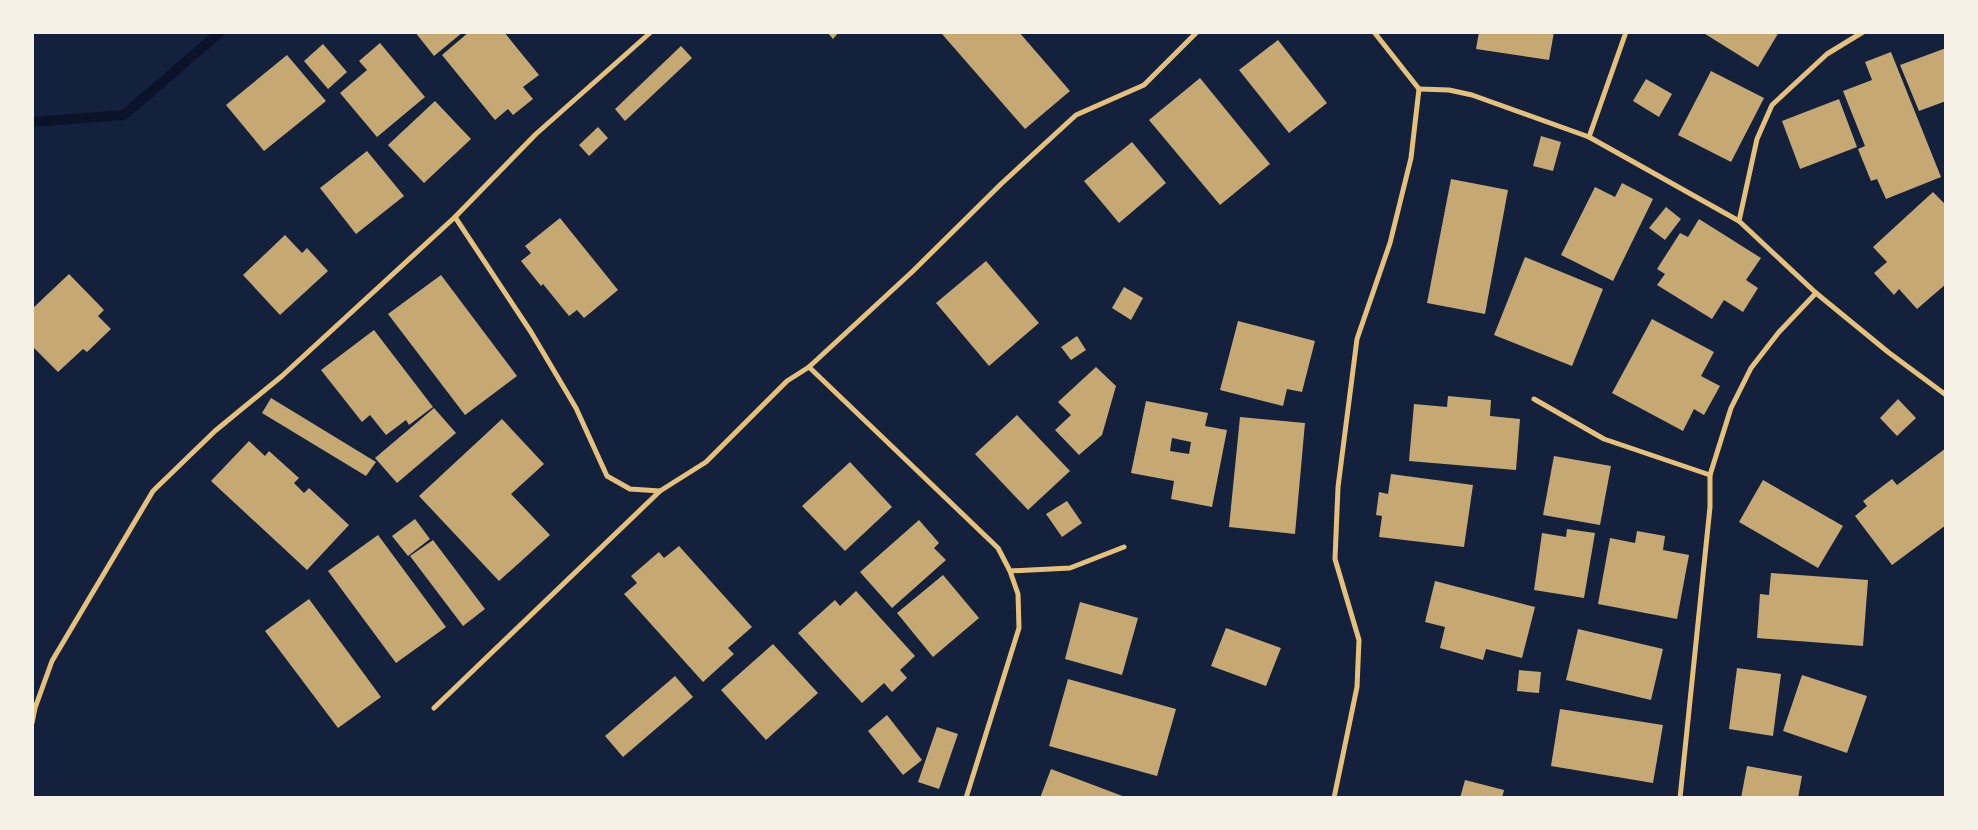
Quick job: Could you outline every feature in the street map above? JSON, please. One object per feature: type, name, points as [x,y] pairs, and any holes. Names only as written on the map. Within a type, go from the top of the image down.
[{"type":"street","points":[[32,723],[34,708],[52,661],[153,491],[215,431],[282,376],[455,217],[536,134],[651,32]]},
{"type":"street","points":[[434,708],[660,491],[706,462],[787,380],[809,366],[913,271],[1001,184],[1076,115],[1144,86],[1197,32]]},
{"type":"street","points":[[1334,798],[1357,687],[1359,640],[1336,559],[1338,487],[1357,339],[1390,243],[1411,158],[1419,89],[1374,32]]},
{"type":"street","points":[[1589,137],[1626,32]]},
{"type":"street","points":[[1739,220],[1757,139],[1772,105],[1827,54],[1863,32]]},
{"type":"street","points":[[1419,89],[1449,90],[1472,95],[1589,137],[1739,220],[1816,293],[1888,352],[1946,395]]},
{"type":"street","points":[[455,217],[536,340],[576,408],[607,476],[630,489],[660,491]]},
{"type":"street","points":[[1680,798],[1710,506],[1710,475],[1731,408],[1751,368],[1779,332],[1816,293]]},
{"type":"street","points":[[809,366],[998,548],[1010,571],[1018,594],[1019,628],[966,798]]},
{"type":"street","points":[[1534,399],[1604,439],[1710,475]]},
{"type":"street","points":[[1010,571],[1070,568],[1124,547]]},
{"type":"building","points":[[415,32],[463,32],[434,56]]},
{"type":"building","points":[[469,32],[504,32],[539,75],[523,87],[533,99],[513,115],[508,109],[495,120],[442,55]]},
{"type":"building","points":[[827,32],[839,32],[833,39]]},
{"type":"building","points":[[944,32],[1019,32],[1070,91],[1025,129],[942,34]]},
{"type":"building","points":[[1479,32],[1554,32],[1549,60],[1476,49]]},
{"type":"building","points":[[1702,32],[1779,32],[1758,67]]},
{"type":"building","points":[[1278,40],[1327,103],[1289,133],[1239,70]]},
{"type":"building","points":[[380,43],[425,97],[377,137],[340,93],[367,70],[359,61]]},
{"type":"building","points":[[323,44],[347,72],[328,89],[304,61]]},
{"type":"building","points":[[681,46],[692,58],[625,121],[615,109]]},
{"type":"building","points":[[1946,48],[1946,101],[1919,111],[1900,65]]},
{"type":"building","points":[[1891,52],[1941,177],[1886,199],[1877,179],[1871,181],[1858,149],[1865,146],[1843,91],[1872,80],[1865,62]]},
{"type":"building","points":[[287,55],[326,101],[264,151],[226,105]]},
{"type":"building","points":[[1711,71],[1764,98],[1731,162],[1678,135]]},
{"type":"building","points":[[1200,78],[1270,164],[1220,205],[1149,120]]},
{"type":"building","points":[[1646,79],[1672,94],[1659,117],[1633,101]]},
{"type":"building","points":[[1839,99],[1857,147],[1800,169],[1782,121]]},
{"type":"building","points":[[435,101],[471,139],[424,183],[388,145]]},
{"type":"building","points":[[598,127],[608,138],[589,156],[579,145]]},
{"type":"building","points":[[1541,136],[1561,142],[1553,171],[1533,166]]},
{"type":"building","points":[[1132,142],[1166,183],[1119,223],[1084,181]]},
{"type":"building","points":[[367,151],[404,196],[356,234],[320,188]]},
{"type":"building","points":[[1451,179],[1508,190],[1485,314],[1427,303]]},
{"type":"building","points":[[1622,183],[1653,199],[1613,281],[1561,255],[1595,187],[1615,197]]},
{"type":"building","points":[[1933,192],[1946,205],[1946,284],[1917,309],[1899,289],[1894,295],[1874,273],[1887,262],[1873,247]]},
{"type":"building","points":[[1666,207],[1681,219],[1665,240],[1649,228]]},
{"type":"building","points":[[560,218],[618,290],[584,318],[577,310],[569,316],[521,261],[531,253],[525,246]]},
{"type":"building","points":[[1699,219],[1761,258],[1746,280],[1758,288],[1743,312],[1724,300],[1712,319],[1657,285],[1665,274],[1657,269],[1680,233],[1688,237]]},
{"type":"building","points":[[285,235],[302,253],[307,248],[328,271],[280,315],[243,275]]},
{"type":"building","points":[[1525,257],[1603,289],[1572,366],[1494,335]]},
{"type":"building","points":[[986,261],[1039,323],[989,366],[936,303]]},
{"type":"building","points":[[69,274],[104,310],[98,316],[111,329],[87,352],[83,349],[58,372],[32,346],[32,309]]},
{"type":"building","points":[[441,275],[517,376],[465,415],[388,314]]},
{"type":"building","points":[[1124,287],[1143,298],[1131,320],[1112,308]]},
{"type":"building","points":[[1652,319],[1714,352],[1701,376],[1720,386],[1704,415],[1694,409],[1683,431],[1612,393]]},
{"type":"building","points":[[1238,321],[1315,341],[1302,392],[1287,389],[1283,406],[1220,390]]},
{"type":"building","points":[[374,330],[433,407],[409,425],[406,420],[386,435],[370,415],[362,422],[321,370]]},
{"type":"building","points":[[1077,336],[1086,350],[1071,360],[1061,347]]},
{"type":"building","points":[[1096,367],[1116,386],[1102,435],[1079,455],[1055,430],[1071,415],[1058,402]]},
{"type":"building","points":[[1448,396],[1491,400],[1490,416],[1520,419],[1516,470],[1409,461],[1414,404],[1447,407]]},
{"type":"building","points":[[271,398],[376,462],[366,476],[262,413]]},
{"type":"building","points":[[1898,399],[1916,418],[1897,436],[1880,418]]},
{"type":"building","points":[[1146,401],[1208,413],[1205,426],[1227,430],[1212,507],[1171,499],[1174,481],[1131,473]],"holes":[[[1172,438],[1191,442],[1189,454],[1170,451]]]},
{"type":"building","points":[[434,408],[456,433],[397,483],[375,458]]},
{"type":"building","points":[[1017,415],[1070,471],[1028,510],[975,454]]},
{"type":"building","points":[[1240,417],[1305,423],[1295,534],[1229,527]]},
{"type":"building","points":[[502,419],[544,464],[511,494],[550,535],[499,581],[419,496]]},
{"type":"building","points":[[249,441],[265,456],[269,451],[299,478],[294,483],[304,493],[309,488],[349,525],[307,570],[211,481]]},
{"type":"building","points":[[1946,448],[1946,525],[1892,565],[1855,516],[1867,506],[1863,501],[1892,479],[1897,485]]},
{"type":"building","points":[[1554,456],[1611,466],[1600,525],[1543,515]]},
{"type":"building","points":[[850,462],[892,507],[845,551],[802,506]]},
{"type":"building","points":[[1391,474],[1473,485],[1464,547],[1379,537],[1382,516],[1376,515],[1379,492],[1388,494]]},
{"type":"building","points":[[1763,480],[1843,526],[1818,568],[1739,522]]},
{"type":"building","points":[[1067,501],[1082,523],[1062,537],[1046,514]]},
{"type":"building","points":[[415,519],[430,539],[408,556],[392,536]]},
{"type":"building","points":[[919,520],[939,543],[934,548],[946,560],[892,608],[860,572]]},
{"type":"building","points":[[1567,529],[1595,533],[1584,598],[1534,590],[1542,533],[1566,537]]},
{"type":"building","points":[[1637,531],[1665,536],[1663,550],[1689,555],[1677,619],[1598,604],[1610,538],[1635,543]]},
{"type":"building","points":[[378,535],[446,627],[396,663],[328,571]]},
{"type":"building","points":[[433,540],[485,609],[463,626],[410,556]]},
{"type":"building","points":[[679,546],[752,627],[728,648],[734,654],[703,682],[624,594],[637,583],[631,576],[659,552],[664,558]]},
{"type":"building","points":[[1771,573],[1868,580],[1863,646],[1757,638],[1760,594],[1769,595]]},
{"type":"building","points":[[943,575],[979,618],[933,657],[897,613]]},
{"type":"building","points":[[1435,581],[1535,607],[1522,658],[1486,649],[1483,660],[1440,648],[1445,627],[1425,622]]},
{"type":"building","points":[[856,591],[915,656],[900,670],[907,678],[892,692],[884,683],[862,703],[798,633],[835,600],[840,606]]},
{"type":"building","points":[[309,599],[381,697],[338,728],[265,631]]},
{"type":"building","points":[[1080,602],[1138,618],[1122,675],[1065,659]]},
{"type":"building","points":[[1226,628],[1281,648],[1266,686],[1211,666]]},
{"type":"building","points":[[1578,629],[1663,649],[1651,700],[1566,680]]},
{"type":"building","points":[[773,644],[818,693],[766,740],[721,690]]},
{"type":"building","points":[[1737,668],[1781,674],[1773,736],[1729,729]]},
{"type":"building","points":[[1519,670],[1541,672],[1539,693],[1517,691]]},
{"type":"building","points":[[1802,675],[1867,696],[1847,753],[1783,731]]},
{"type":"building","points":[[675,676],[693,697],[623,757],[605,736]]},
{"type":"building","points":[[1068,679],[1176,709],[1157,776],[1049,746]]},
{"type":"building","points":[[1560,709],[1663,725],[1653,783],[1551,766]]},
{"type":"building","points":[[887,715],[922,760],[903,775],[868,731]]},
{"type":"building","points":[[937,727],[958,734],[939,789],[918,782]]},
{"type":"building","points":[[1747,766],[1802,776],[1798,798],[1741,798]]},
{"type":"building","points":[[1051,769],[1125,797],[1125,798],[1040,798]]},
{"type":"building","points":[[1465,780],[1504,790],[1502,798],[1460,798]]},
{"type":"waterway","points":[[32,122],[124,115],[220,32]]}]
